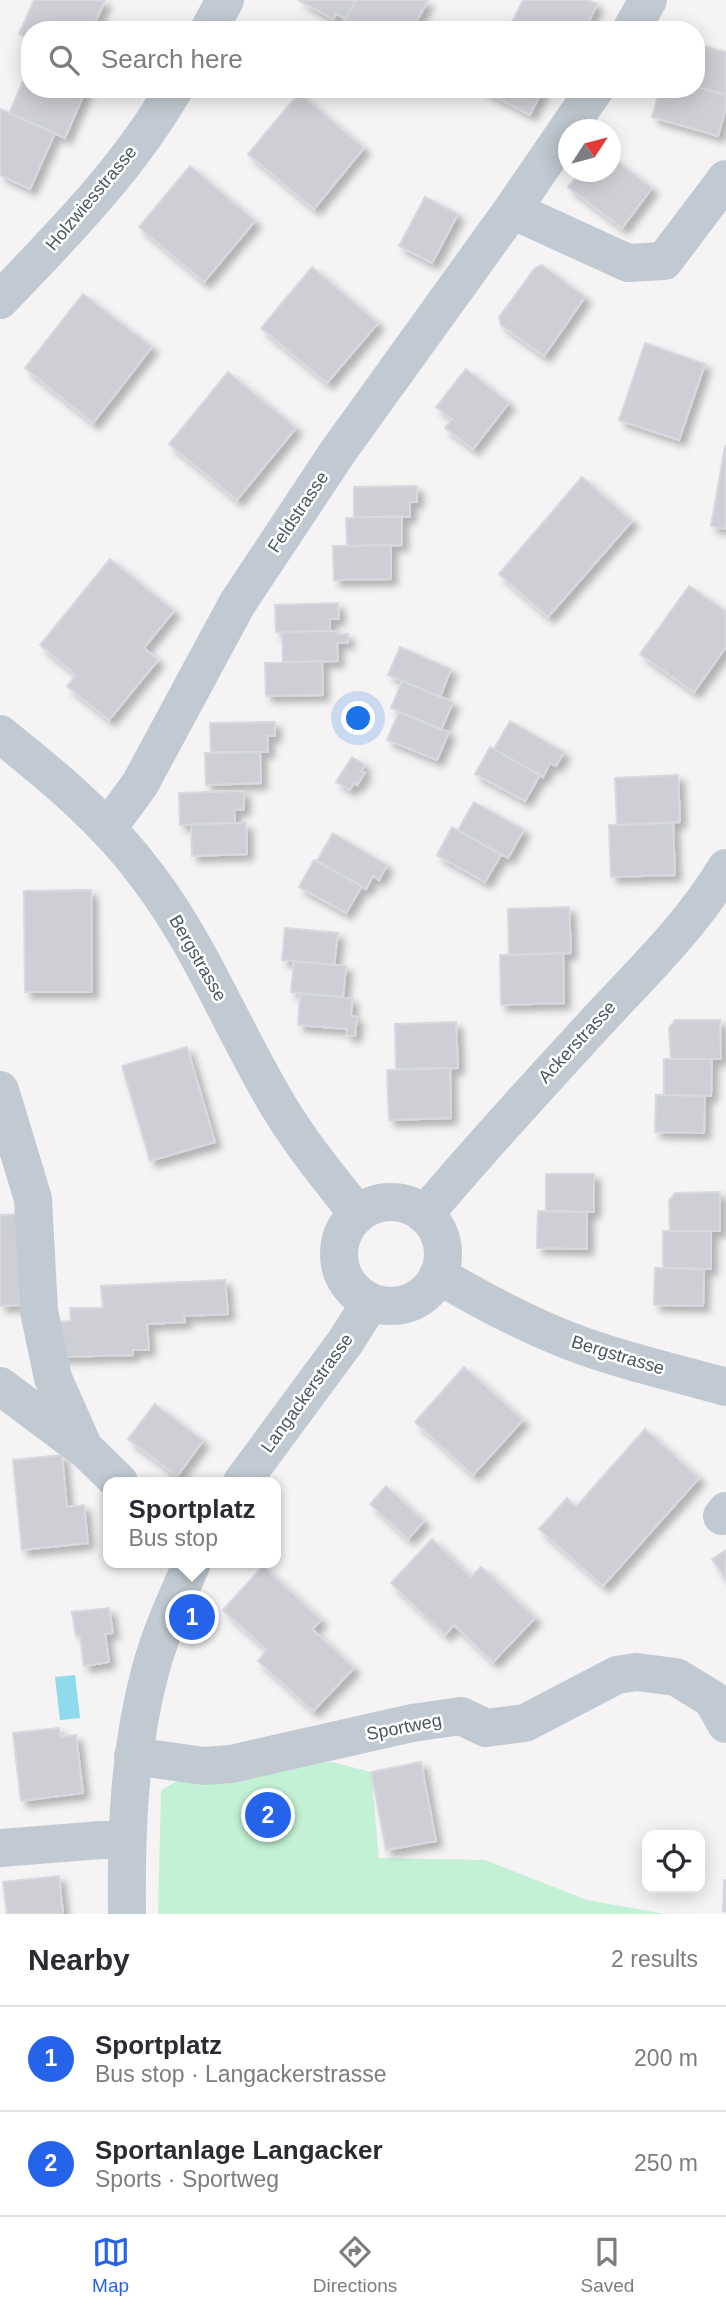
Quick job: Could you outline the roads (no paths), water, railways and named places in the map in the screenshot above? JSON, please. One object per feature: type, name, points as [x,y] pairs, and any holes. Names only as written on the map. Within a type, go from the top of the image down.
[{"type":"street","points":[[214,21],[225,0]]},
{"type":"street","points":[[636,21],[648,0]]},
{"type":"street","name":"Holzwiesstrasse","points":[[0,300],[88,207],[127,159],[168,98]]},
{"type":"street","name":"Feldstrasse","points":[[108,828],[140,784],[237,604],[337,453],[512,210],[589,98]]},
{"type":"street","points":[[512,210],[628,263],[664,261],[726,179]]},
{"type":"street","name":"Bergstrasse","points":[[0,734],[57,780],[108,828],[148,876],[197,950],[280,1108],[329,1179],[357,1213]]},
{"type":"street","name":"Ackerstrasse","points":[[425,1214],[479,1149],[680,931],[706,901],[726,868]]},
{"type":"street","points":[[0,1090],[33,1199],[39,1311],[52,1378],[84,1448]]},
{"type":"street","points":[[384,1202],[398,1202],[425,1214],[442,1242],[443,1259],[439,1275],[430,1289],[417,1299],[402,1305],[386,1306],[370,1303],[355,1293],[344,1279],[339,1262],[339,1244],[346,1227],[357,1213],[384,1202]]},
{"type":"street","name":"Bergstrasse","points":[[439,1275],[478,1298],[566,1340],[726,1387]]},
{"type":"street","name":"Langackerstrasse","points":[[246,1477],[346,1341],[370,1303]]},
{"type":"street","points":[[0,1386],[84,1448],[114,1477]]},
{"type":"street","points":[[127,1914],[126,1838],[134,1756],[151,1668],[190,1568]]},
{"type":"street","name":"Sportweg","points":[[134,1756],[204,1766],[231,1764],[412,1723],[461,1716],[486,1728],[525,1723],[617,1675],[636,1672],[676,1677],[712,1699],[726,1724]]},
{"type":"street","points":[[0,1848],[126,1838]]},
{"type":"water","points":[[75,1675],[80,1718],[60,1720],[55,1677]]},
{"type":"place","name":"Sportplatz","points":[[192,1617]]},
{"type":"place","name":"Sportanlage Langacker","points":[[268,1815]]}]
